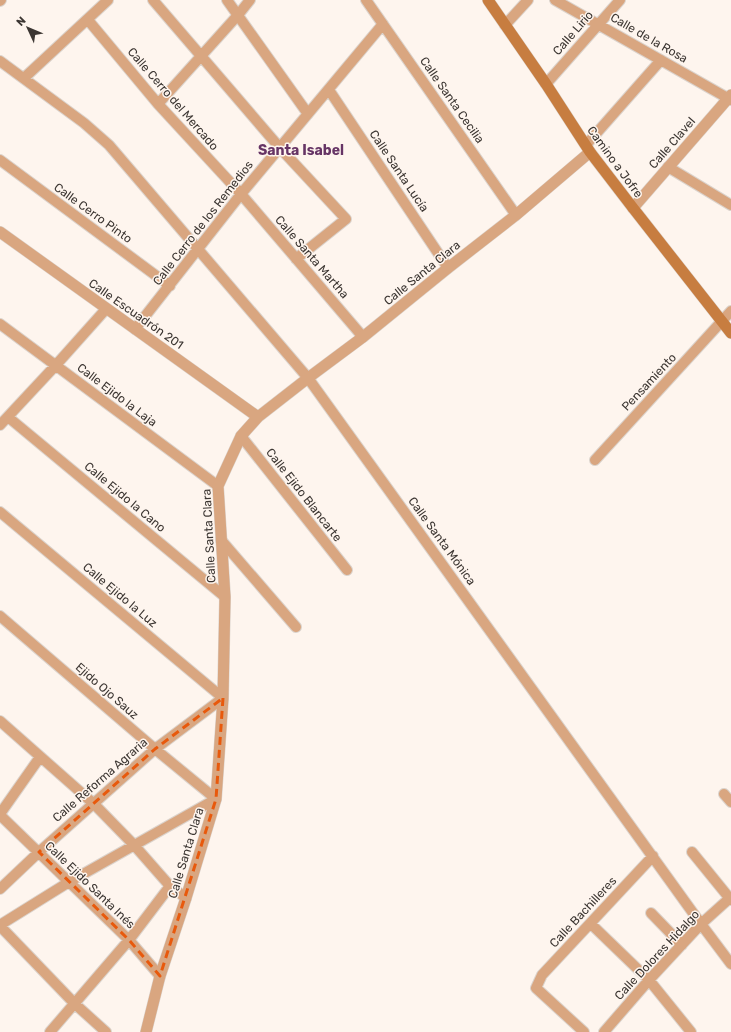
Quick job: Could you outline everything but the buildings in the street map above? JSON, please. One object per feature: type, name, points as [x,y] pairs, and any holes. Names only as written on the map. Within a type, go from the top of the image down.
[{"type":"main road","name":"Camino a Jofre","points":[[488,0],[546,84],[588,149],[632,208],[731,333]]},
{"type":"street","points":[[24,78],[108,0]]},
{"type":"street","points":[[153,0],[280,148],[346,218],[296,259]]},
{"type":"street","points":[[227,0],[308,114]]},
{"type":"street","points":[[158,104],[250,0]]},
{"type":"street","name":"Calle Santa Cecilia","points":[[366,0],[516,215]]},
{"type":"street","points":[[505,25],[528,0]]},
{"type":"street","name":"Calle de la Rosa","points":[[555,0],[730,98]]},
{"type":"street","name":"Calle Lirio","points":[[546,84],[620,0]]},
{"type":"street","name":"Calle Cerro del Mercado","points":[[88,20],[158,104],[241,194]]},
{"type":"street","name":"Calle Cerro de los Remedios","points":[[135,329],[241,194],[383,24]]},
{"type":"street","points":[[588,149],[661,60]]},
{"type":"street","name":"Calle Santa Mónica","points":[[0,61],[84,123],[110,145],[308,378],[731,964]]},
{"type":"street","name":"Calle Santa Lucía","points":[[329,90],[448,268]]},
{"type":"street","name":"Calle Clavel","points":[[632,208],[730,98]]},
{"type":"street","name":"Calle Santa Clara","points":[[146,1032],[160,976],[186,898],[216,799],[223,698],[225,597],[218,486],[241,436],[258,417],[363,337],[516,215],[588,149]]},
{"type":"street","name":"Calle Cerro Pinto","points":[[0,160],[170,286]]},
{"type":"street","points":[[668,167],[731,205]]},
{"type":"street","name":"Calle Santa Martha","points":[[241,194],[363,337]]},
{"type":"street","name":"Calle Escuadrón 201","points":[[0,232],[258,417]]},
{"type":"street","points":[[2,422],[106,309]]},
{"type":"street","name":"Pensamiento","points":[[594,460],[731,311]]},
{"type":"street","name":"Calle Ejido la Laja","points":[[0,324],[218,486]]},
{"type":"street","name":"Calle Ejido la Cano","points":[[2,422],[225,597]]},
{"type":"street","name":"Calle Ejido Blancarte","points":[[241,436],[347,570]]},
{"type":"street","name":"Calle Ejido la Luz","points":[[0,512],[223,698]]},
{"type":"street","points":[[221,540],[296,627]]},
{"type":"street","name":"Ejido Ojo Sauz","points":[[0,616],[155,749],[216,799]]},
{"type":"street","name":"Calle Reforma Agraria","points":[[0,889],[39,852],[155,749],[223,698]]},
{"type":"street","points":[[0,721],[94,804],[134,844],[170,886],[186,898]]},
{"type":"street","points":[[0,814],[40,757]]},
{"type":"street","points":[[106,1032],[75,1004],[0,925],[134,844],[216,799]]},
{"type":"street","name":"Calle Ejido Santa Inés","points":[[0,814],[128,940],[160,976]]},
{"type":"street","points":[[692,852],[731,898]]},
{"type":"street","name":"Calle Bachilleres","points":[[584,1032],[536,988],[542,975],[653,856]]},
{"type":"street","points":[[50,1032],[128,940],[170,886]]},
{"type":"street","name":"Calle Dolores Hidalgo","points":[[605,1032],[701,924],[731,898]]},
{"type":"street","points":[[651,913],[682,945]]},
{"type":"street","points":[[591,924],[650,980],[691,1032]]},
{"type":"highlighted area","points":[[223,698],[216,799],[160,976],[129,940],[39,852],[155,749]]},
{"type":"district","name":"Santa Isabel","points":[[301,150]]}]
